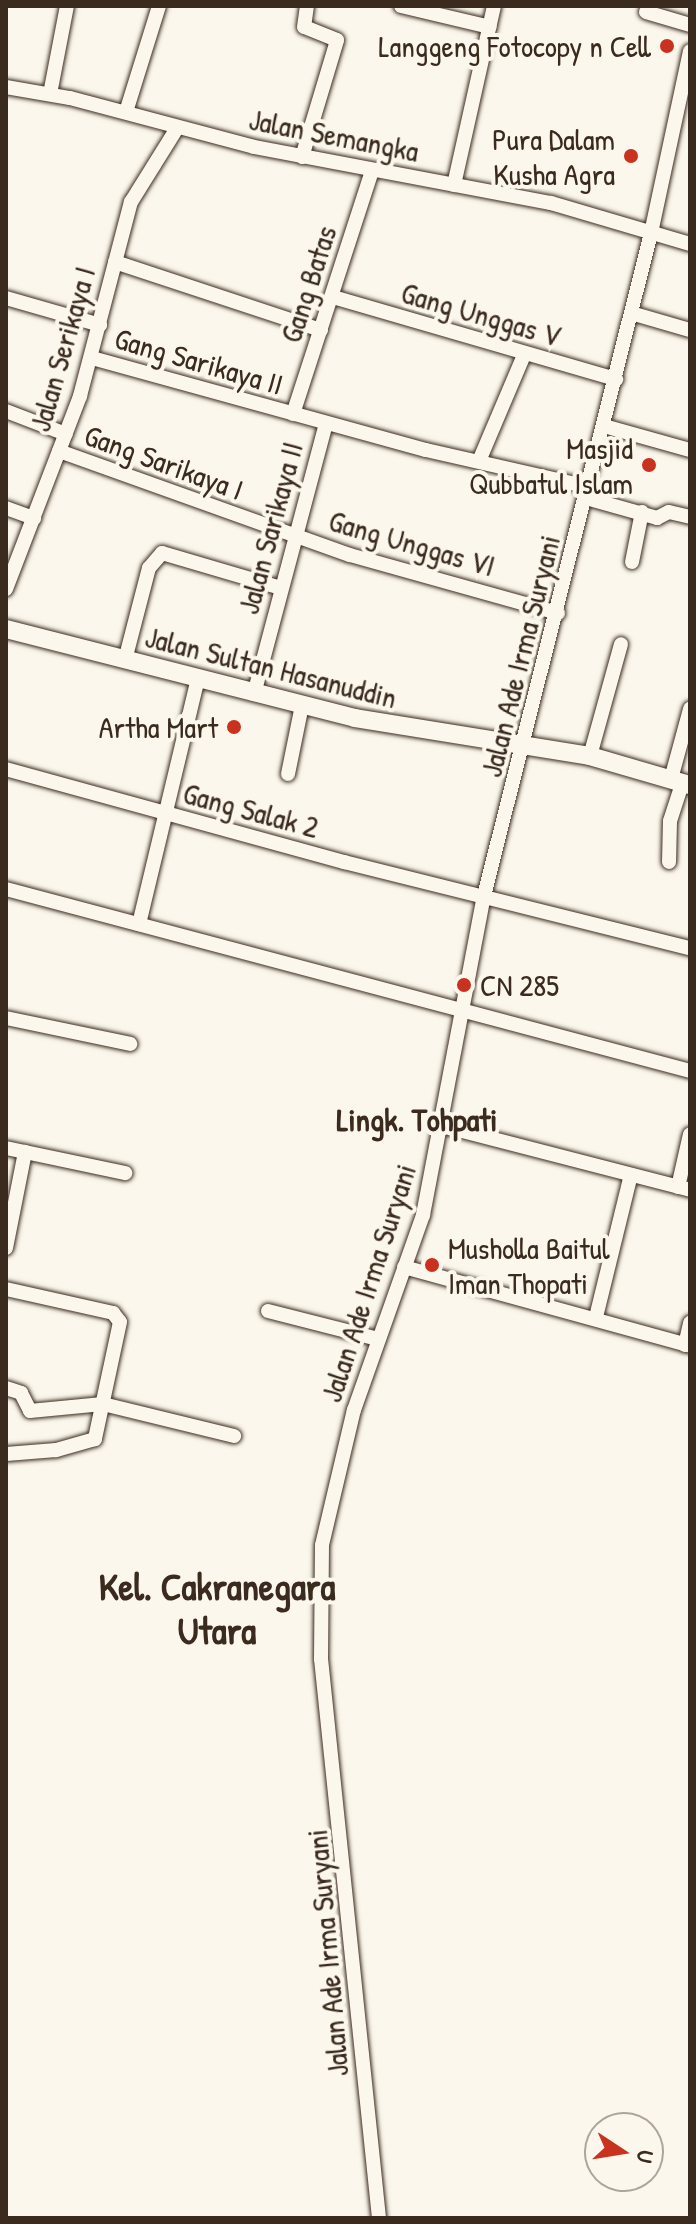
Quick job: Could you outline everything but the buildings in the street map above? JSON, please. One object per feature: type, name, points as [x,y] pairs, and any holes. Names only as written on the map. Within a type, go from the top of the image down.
[{"type":"main road","name":"Jalan Sultan Hasanuddin","points":[[6,629],[302,705],[478,742],[526,743],[590,756],[681,782]]},
{"type":"street","points":[[50,94],[67,6]]},
{"type":"street","points":[[126,112],[159,6]]},
{"type":"street","points":[[302,157],[337,40],[304,27],[307,6]]},
{"type":"street","points":[[405,6],[490,27]]},
{"type":"street","points":[[454,185],[494,6]]},
{"type":"street","points":[[646,12],[690,25]]},
{"type":"street","name":"Jalan Ade Irma Suryani","points":[[379,2218],[318,1604],[322,1545],[340,1461],[378,1339],[423,1215],[443,1126],[484,896],[526,743],[616,379],[690,51]]},
{"type":"street","name":"Jalan Semangka","points":[[6,87],[50,94],[302,157],[551,203],[690,244]]},
{"type":"street","name":"Jalan Serikaya I","points":[[6,589],[92,358],[131,202],[177,128]]},
{"type":"street","name":"Gang Batas","points":[[293,414],[372,171]]},
{"type":"street","points":[[115,262],[321,330]]},
{"type":"street","name":"Gang Unggas V","points":[[333,297],[524,355],[616,379]]},
{"type":"street","points":[[6,298],[100,325]]},
{"type":"street","points":[[631,313],[690,330]]},
{"type":"street","points":[[479,461],[524,355]]},
{"type":"street","name":"Gang Sarikaya II","points":[[92,358],[326,423],[479,461],[588,492],[657,518],[669,512],[690,517]]},
{"type":"street","points":[[6,411],[66,434]]},
{"type":"street","name":"Jalan Sarikaya II","points":[[254,694],[326,423]]},
{"type":"street","points":[[604,426],[690,450]]},
{"type":"street","name":"Gang Sarikaya I","points":[[59,451],[296,536]]},
{"type":"street","points":[[6,508],[34,518]]},
{"type":"street","points":[[632,562],[642,512]]},
{"type":"street","name":"Gang Unggas VI","points":[[296,536],[558,613]]},
{"type":"street","points":[[125,660],[149,568],[162,553],[281,588]]},
{"type":"street","points":[[590,756],[621,644]]},
{"type":"street","points":[[139,924],[198,679]]},
{"type":"street","points":[[288,774],[302,705]]},
{"type":"street","points":[[669,862],[670,821],[681,782],[690,709]]},
{"type":"street","name":"Gang Salak 2","points":[[6,769],[164,813],[690,948]]},
{"type":"street","points":[[6,889],[690,1071]]},
{"type":"street","points":[[6,1018],[130,1044]]},
{"type":"street","points":[[443,1126],[684,1189],[690,1134]]},
{"type":"street","points":[[6,1148],[125,1173]]},
{"type":"street","points":[[6,1248],[25,1152]]},
{"type":"street","points":[[596,1317],[631,1175]]},
{"type":"street","points":[[404,1267],[596,1317],[688,1346],[690,1323]]},
{"type":"street","points":[[6,1289],[113,1313],[119,1327],[97,1435],[90,1441],[34,1454],[6,1454]]},
{"type":"street","points":[[268,1311],[378,1339]]},
{"type":"street","points":[[6,1388],[21,1393],[30,1411],[103,1404],[234,1436]]},
{"type":"place","name":"Langgeng Fotocopy n Cell","points":[[667,46]]},
{"type":"place","name":"Pura Dalam Kusha Agra","points":[[631,156]]},
{"type":"place","name":"Masjid Qubbatul Islam","points":[[649,465]]},
{"type":"place","name":"Artha Mart","points":[[234,727]]},
{"type":"place","name":"CN 285","points":[[464,985]]},
{"type":"place","name":"Musholla Baitul Iman Thopati","points":[[432,1265]]},
{"type":"district","name":"Lingk. Tohpati","points":[[417,1120]]},
{"type":"district","name":"Kel. Cakranegara Utara","points":[[217,1609]]}]
